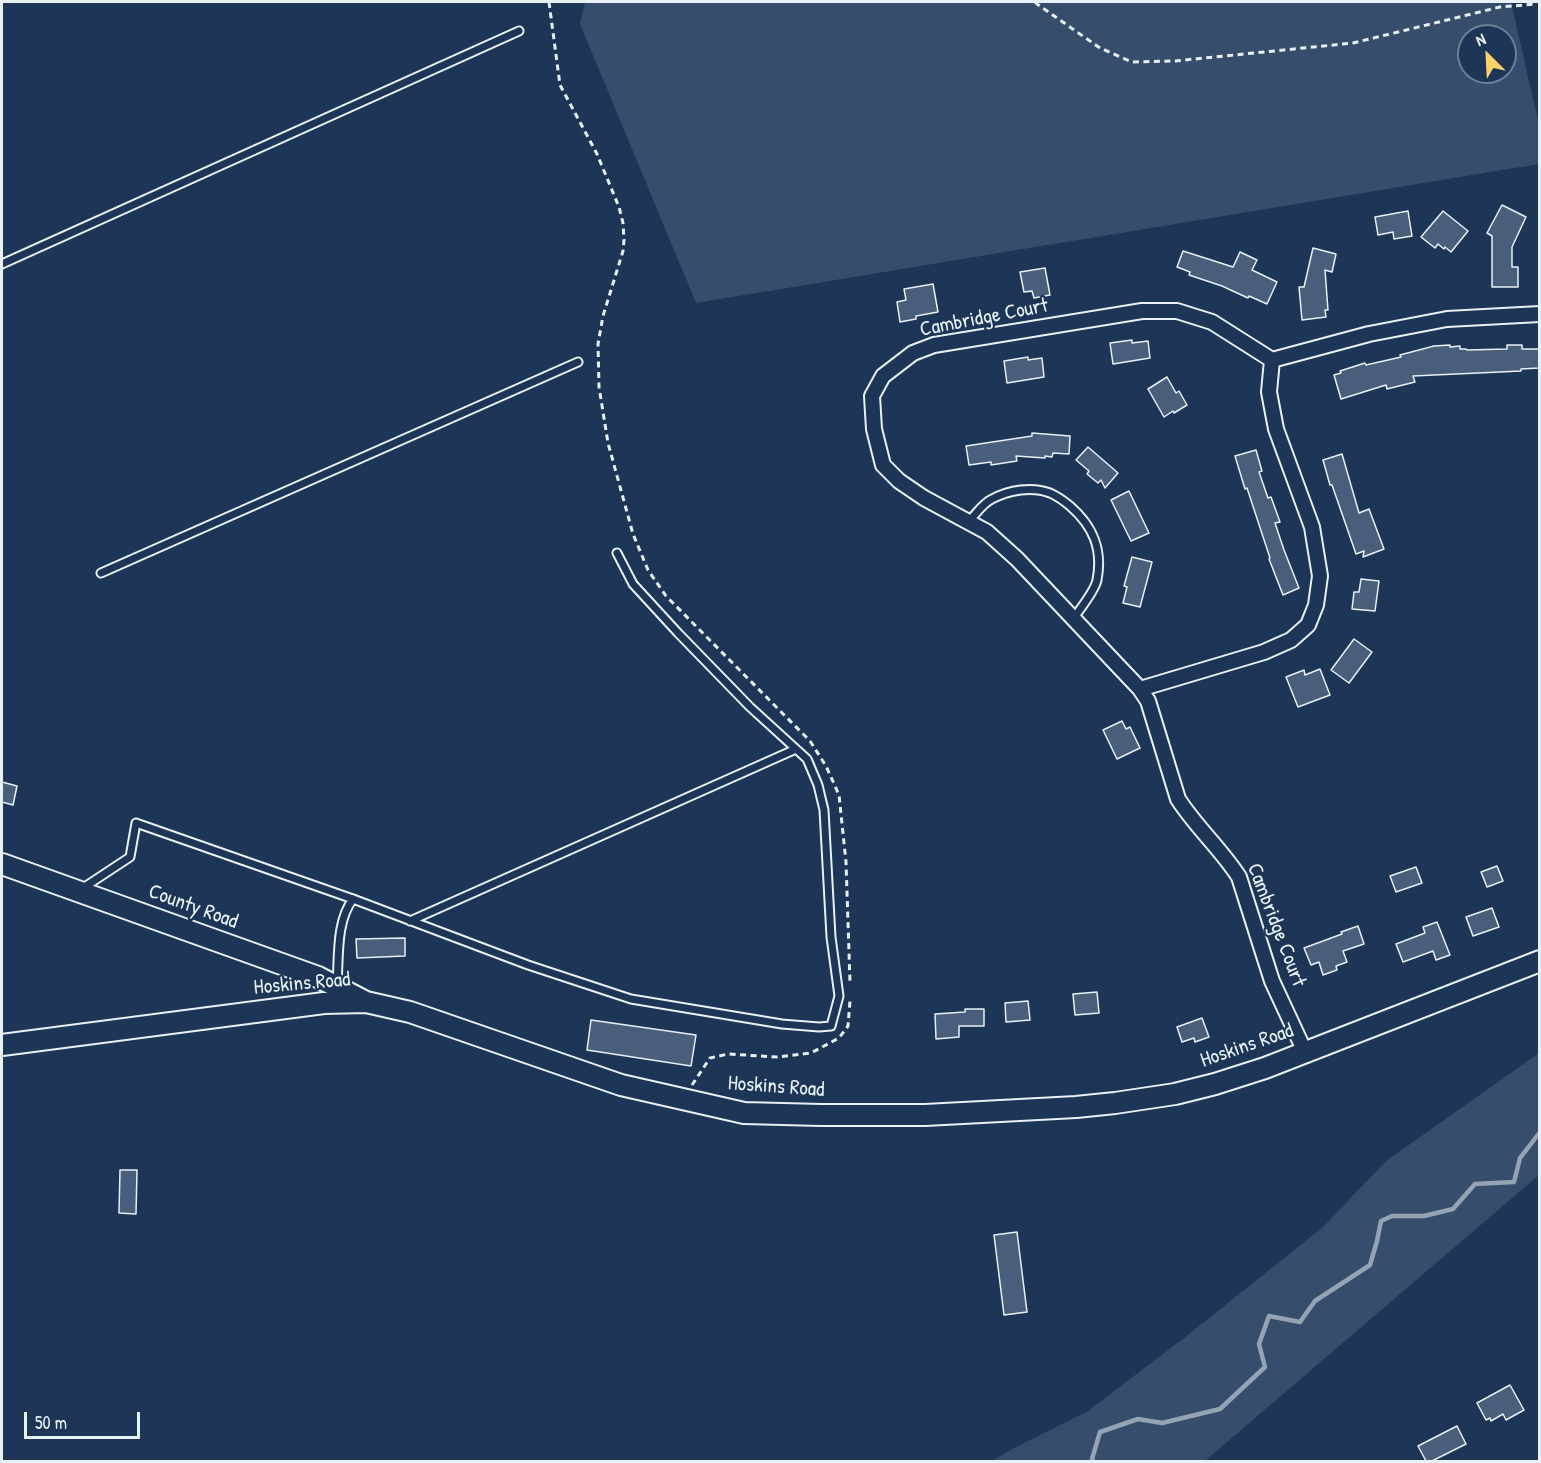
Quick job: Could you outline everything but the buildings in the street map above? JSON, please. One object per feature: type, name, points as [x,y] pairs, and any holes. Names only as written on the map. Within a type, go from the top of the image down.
[{"type":"street","name":"Cambridge Court","points":[[1272,360],[1212,322],[1176,311],[1142,311],[934,345],[913,353],[883,376],[872,396],[874,429],[883,465],[899,481],[924,498],[987,532],[1017,559],[1140,689],[1148,701],[1178,799],[1239,877],[1272,981],[1305,1052]]},
{"type":"street","points":[[1140,689],[1264,652],[1292,640],[1308,625],[1316,605],[1320,576],[1312,527],[1276,429],[1269,392],[1272,360],[1369,334],[1447,319],[1539,314]]},
{"type":"street","name":"County Road","points":[[2,864],[318,977],[366,1002]]},
{"type":"street","name":"Hoskins Road","points":[[2,1045],[324,1003],[366,1002],[410,1012],[621,1085],[744,1113],[925,1115],[1076,1107],[1175,1094],[1215,1084],[1265,1068],[1539,961]]},
{"type":"lane","points":[[2,264],[519,31]]},
{"type":"lane","points":[[101,573],[578,362]]},
{"type":"lane","points":[[969,521],[989,500],[1016,490],[1050,493],[1077,513],[1090,528],[1096,541],[1099,561],[1097,583],[1073,620]]},
{"type":"lane","points":[[79,892],[130,857],[136,823],[352,899],[528,965],[632,999],[782,1024],[831,1026],[839,996],[831,937],[824,810],[818,785],[807,759],[750,707],[633,584],[617,553]]},
{"type":"lane","points":[[410,921],[796,749]]},
{"type":"lane","points":[[337,987],[340,935],[346,908],[352,899]]},
{"type":"path","points":[[549,2],[560,85],[597,154],[619,207],[623,223],[623,251],[603,316],[598,344],[598,387],[608,443],[633,534],[648,570],[666,596],[810,741],[826,766],[839,795],[846,862],[850,1003],[848,1026],[838,1038],[811,1053],[777,1057],[728,1054],[710,1058],[682,1099]]},
{"type":"path","points":[[1035,2],[1100,48],[1132,62],[1175,61],[1353,43],[1500,8],[1536,4]]},
{"type":"shaded area","points":[[585,2],[1511,2],[1516,24],[1457,24],[1457,84],[1517,84],[1517,28],[1539,125],[1539,164],[696,303],[580,24]]},
{"type":"shaded area","points":[[1539,1053],[1539,1175],[1205,1461],[992,1461],[1088,1411],[1323,1227],[1386,1161]]},
{"type":"waterway","points":[[1094,1462],[1092,1459],[1100,1432],[1138,1419],[1162,1423],[1220,1409],[1265,1367],[1259,1344],[1269,1316],[1300,1322],[1315,1301],[1370,1265],[1381,1221],[1392,1216],[1424,1216],[1453,1209],[1475,1184],[1514,1182],[1520,1158],[1540,1132]]}]
